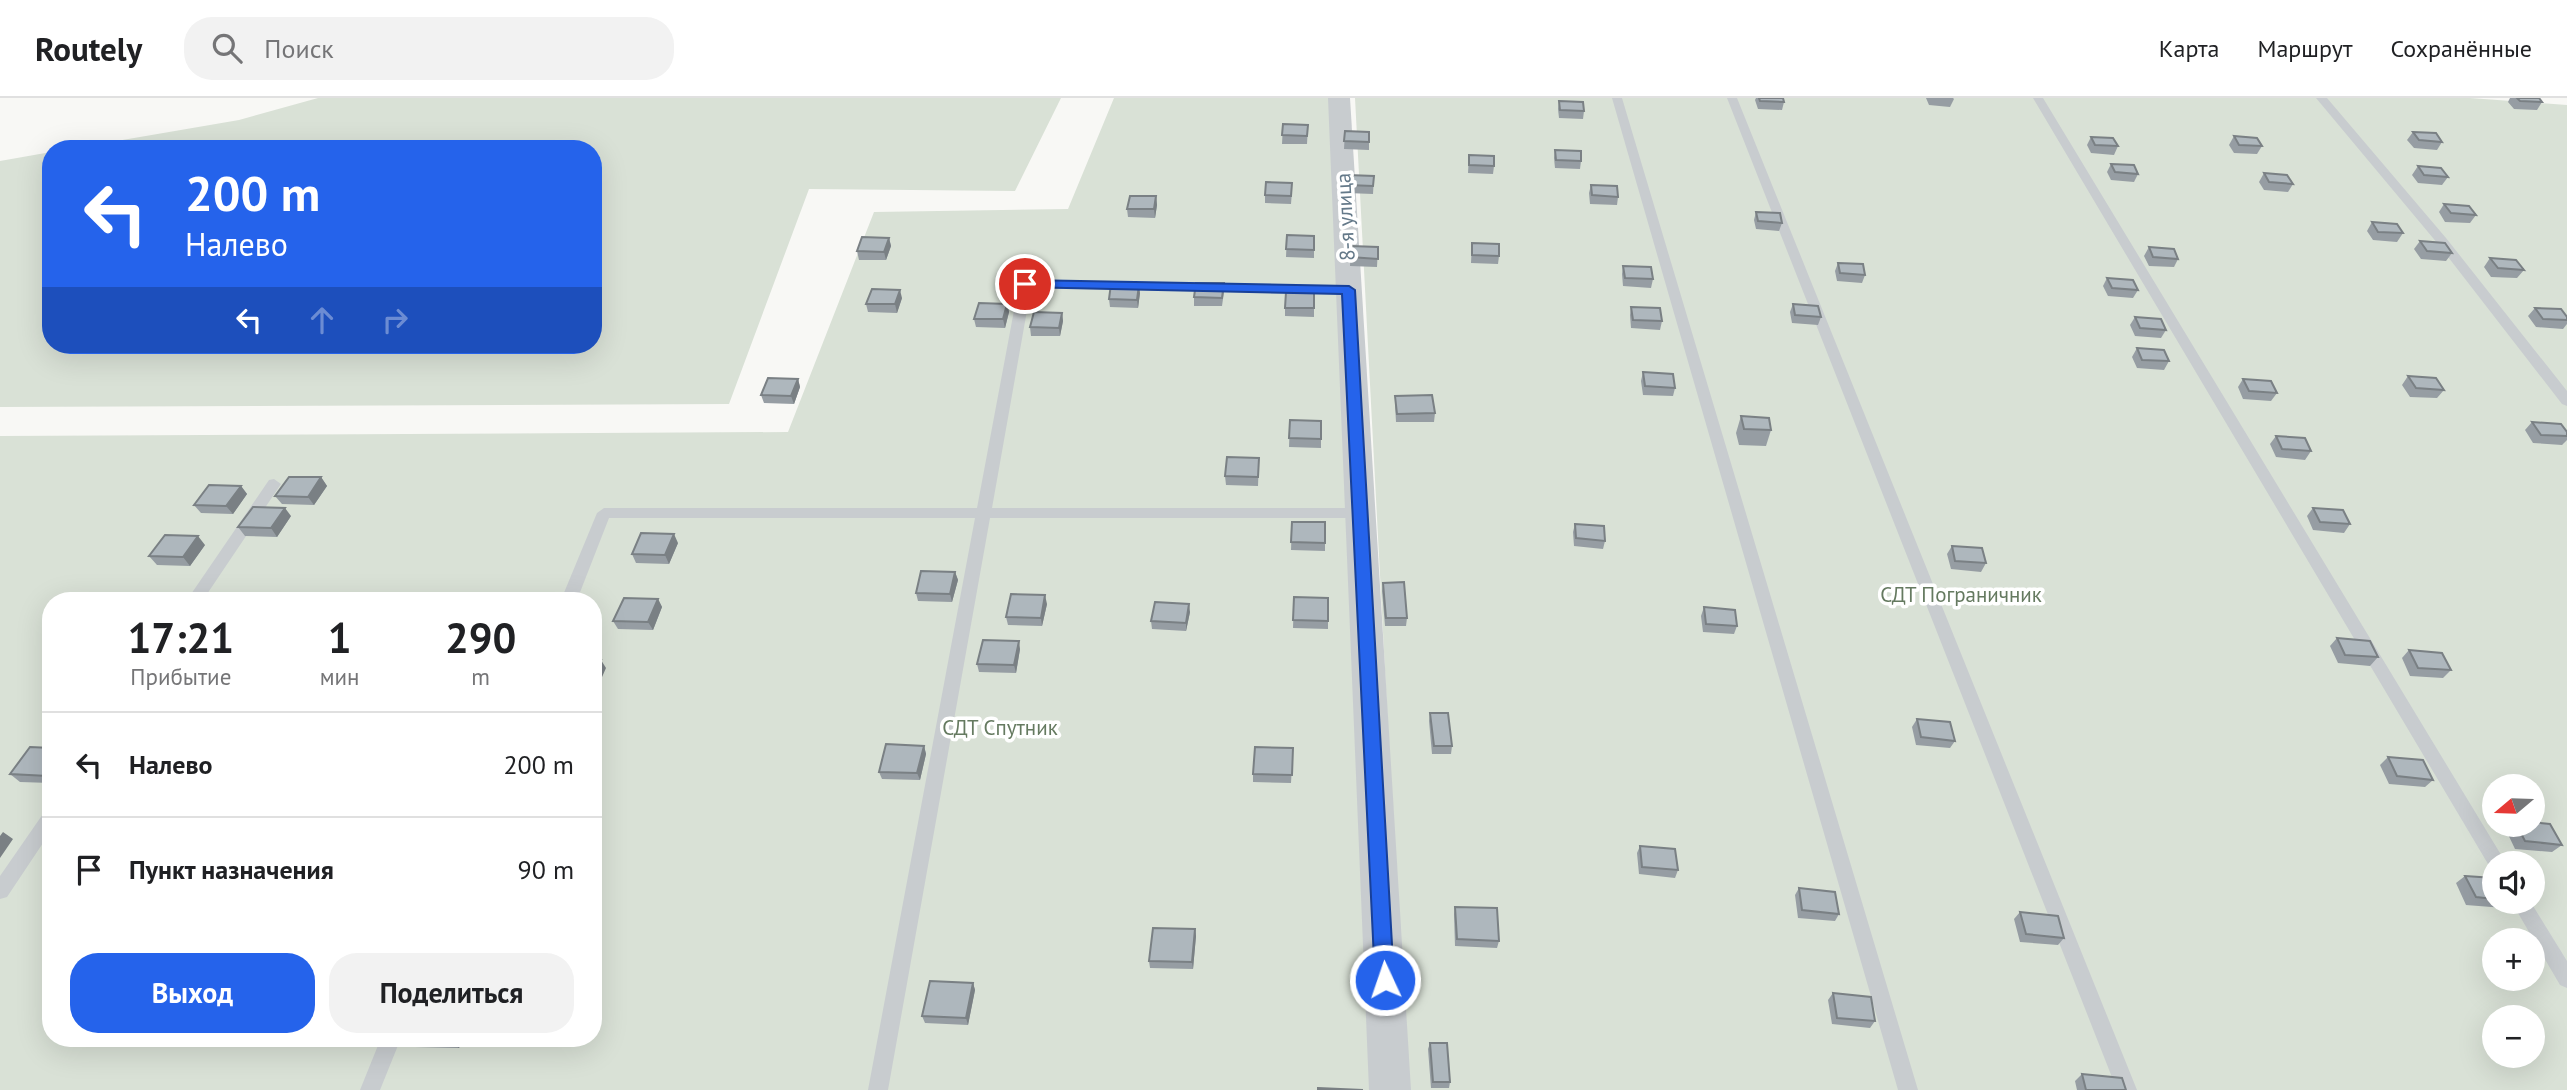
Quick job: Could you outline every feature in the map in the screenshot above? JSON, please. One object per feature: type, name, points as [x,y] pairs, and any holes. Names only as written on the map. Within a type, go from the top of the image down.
[{"type":"street","name":"8-я улица","points":[[1339,98],[1390,1090]]},
{"type":"lane","points":[[1617,98],[1908,1090]]},
{"type":"lane","points":[[1732,98],[2127,1090]]},
{"type":"lane","points":[[2038,98],[2490,851]]},
{"type":"lane","points":[[2321,98],[2442,241],[2567,401]]},
{"type":"lane","points":[[878,1090],[1027,276],[1349,290]]},
{"type":"lane","points":[[200,592],[274,484]]},
{"type":"lane","points":[[572,592],[604,513],[1360,513]]},
{"type":"lane","points":[[0,891],[42,829]]},
{"type":"lane","points":[[2528,914],[2567,979]]},
{"type":"lane","points":[[370,1090],[387,1047]]},
{"type":"green space","points":[[318,98],[1061,98],[1015,191],[809,189],[729,404],[0,407],[0,161],[42,154],[42,354],[602,354],[602,140],[122,140],[239,120]]},
{"type":"green space","name":"СДТ Спутник","points":[[1114,98],[1335,98],[1381,1090],[0,1090],[0,436],[788,432],[874,212],[1068,209]]},
{"type":"green space","name":"СДТ Пограничник","points":[[1355,98],[2470,98],[2567,105],[2567,1090],[1407,1090]]},
{"type":"building","points":[[1759,98],[1783,98],[1784,102],[1760,101]]},
{"type":"building","points":[[2517,98],[2539,98],[2542,102],[2520,101]]},
{"type":"building","points":[[1559,101],[1583,102],[1584,111],[1560,110]]},
{"type":"building","points":[[1283,124],[1308,125],[1307,136],[1282,135]]},
{"type":"building","points":[[1345,131],[1369,132],[1369,142],[1344,141]]},
{"type":"building","points":[[2413,132],[2436,133],[2442,142],[2419,140]]},
{"type":"building","points":[[2234,136],[2257,138],[2262,146],[2239,145]]},
{"type":"building","points":[[2091,137],[2113,138],[2118,146],[2095,145]]},
{"type":"building","points":[[1555,150],[1581,151],[1581,161],[1556,160]]},
{"type":"building","points":[[1469,155],[1494,156],[1494,166],[1469,165]]},
{"type":"building","points":[[2111,164],[2134,165],[2138,174],[2115,172]]},
{"type":"building","points":[[2418,166],[2441,168],[2448,177],[2424,175]]},
{"type":"building","points":[[2264,173],[2287,175],[2293,184],[2269,182]]},
{"type":"building","points":[[1348,175],[1374,176],[1373,186],[1348,185]]},
{"type":"building","points":[[1266,182],[1292,183],[1291,196],[1265,195]]},
{"type":"building","points":[[1591,185],[1617,186],[1618,197],[1592,195]]},
{"type":"building","points":[[1130,196],[1156,196],[1154,209],[1127,209]]},
{"type":"building","points":[[2444,204],[2469,206],[2476,215],[2451,213]]},
{"type":"building","points":[[1756,212],[1780,213],[1782,223],[1758,221]]},
{"type":"building","points":[[2372,222],[2397,224],[2403,233],[2378,232]]},
{"type":"building","points":[[1287,235],[1314,236],[1314,250],[1286,249]]},
{"type":"building","points":[[862,237],[889,238],[884,252],[857,251]]},
{"type":"building","points":[[2420,241],[2445,243],[2452,253],[2427,251]]},
{"type":"building","points":[[1472,243],[1499,244],[1499,256],[1472,255]]},
{"type":"building","points":[[1351,246],[1378,247],[1378,259],[1350,257]]},
{"type":"building","points":[[2149,247],[2174,249],[2178,259],[2153,257]]},
{"type":"building","points":[[2490,258],[2516,260],[2524,270],[2498,268]]},
{"type":"building","points":[[1838,263],[1863,264],[1865,275],[1840,273]]},
{"type":"building","points":[[1623,266],[1651,267],[1653,279],[1625,278]]},
{"type":"building","points":[[2107,278],[2133,280],[2138,290],[2112,288]]},
{"type":"building","points":[[1196,283],[1224,283],[1222,298],[1194,297]]},
{"type":"building","points":[[1111,284],[1139,285],[1137,300],[1109,299]]},
{"type":"building","points":[[872,289],[900,290],[895,304],[866,304]]},
{"type":"building","points":[[1286,292],[1314,293],[1314,308],[1285,308]]},
{"type":"building","points":[[979,303],[1007,304],[1003,319],[974,319]]},
{"type":"building","points":[[1793,304],[1818,306],[1821,317],[1795,315]]},
{"type":"building","points":[[1631,307],[1660,308],[1662,321],[1633,320]]},
{"type":"building","points":[[2535,308],[2561,309],[2567,320],[2543,319]]},
{"type":"building","points":[[1034,312],[1062,313],[1059,328],[1030,327]]},
{"type":"building","points":[[2135,317],[2161,319],[2166,330],[2140,328]]},
{"type":"building","points":[[2137,348],[2164,350],[2169,361],[2142,360]]},
{"type":"building","points":[[1643,372],[1673,374],[1675,388],[1645,386]]},
{"type":"building","points":[[2408,376],[2436,378],[2444,390],[2416,388]]},
{"type":"building","points":[[768,378],[798,379],[791,396],[761,395]]},
{"type":"building","points":[[2243,379],[2271,381],[2277,393],[2249,391]]},
{"type":"building","points":[[1432,395],[1435,413],[1397,414],[1395,396]]},
{"type":"building","points":[[1741,416],[1769,418],[1771,430],[1744,429]]},
{"type":"building","points":[[1290,420],[1321,421],[1321,439],[1289,438]]},
{"type":"building","points":[[2532,422],[2561,424],[2567,436],[2541,435]]},
{"type":"building","points":[[2276,436],[2305,438],[2311,451],[2282,449]]},
{"type":"building","points":[[1227,457],[1259,458],[1258,477],[1225,476]]},
{"type":"building","points":[[289,477],[321,477],[308,497],[275,496]]},
{"type":"building","points":[[209,485],[241,486],[226,506],[194,505]]},
{"type":"building","points":[[253,507],[285,508],[271,528],[238,527]]},
{"type":"building","points":[[2313,508],[2343,510],[2350,524],[2320,522]]},
{"type":"building","points":[[1292,522],[1325,522],[1325,543],[1291,542]]},
{"type":"building","points":[[1575,524],[1604,526],[1605,541],[1576,538]]},
{"type":"building","points":[[641,533],[674,534],[665,555],[632,554]]},
{"type":"building","points":[[165,535],[198,536],[183,557],[149,556]]},
{"type":"building","points":[[1952,546],[1982,548],[1986,563],[1955,561]]},
{"type":"building","points":[[921,571],[955,572],[950,594],[916,593]]},
{"type":"building","points":[[1404,582],[1407,618],[1386,618],[1383,583]]},
{"type":"building","points":[[1011,594],[1045,595],[1041,618],[1006,617]]},
{"type":"building","points":[[1294,597],[1328,598],[1328,621],[1293,620]]},
{"type":"building","points":[[624,598],[658,599],[648,622],[613,621]]},
{"type":"building","points":[[1155,602],[1189,604],[1186,623],[1151,621]]},
{"type":"building","points":[[1704,607],[1735,610],[1737,626],[1706,624]]},
{"type":"building","points":[[2337,638],[2370,641],[2378,657],[2345,655]]},
{"type":"building","points":[[983,640],[1019,641],[1014,665],[977,664]]},
{"type":"building","points":[[2409,650],[2442,653],[2451,670],[2418,668]]},
{"type":"building","points":[[1430,713],[1448,713],[1452,746],[1434,746]]},
{"type":"building","points":[[1917,719],[1950,722],[1955,741],[1921,737]]},
{"type":"building","points":[[886,744],[924,746],[917,773],[879,772]]},
{"type":"building","points":[[30,747],[42,748],[42,776],[10,774]]},
{"type":"building","points":[[1255,747],[1293,748],[1292,775],[1253,774]]},
{"type":"building","points":[[2388,757],[2423,760],[2433,780],[2397,776]]},
{"type":"building","points":[[2545,823],[2550,824],[2562,845],[2525,841],[2523,837],[2545,837]]},
{"type":"building","points":[[1640,846],[1675,849],[1678,870],[1642,867]]},
{"type":"building","points":[[2465,876],[2482,877],[2482,898],[2476,897]]},
{"type":"building","points":[[1799,888],[1835,892],[1839,914],[1802,910]]},
{"type":"building","points":[[1455,907],[1497,908],[1499,941],[1457,939]]},
{"type":"building","points":[[2020,912],[2058,916],[2064,938],[2026,934]]},
{"type":"building","points":[[1153,928],[1195,929],[1192,962],[1149,961]]},
{"type":"building","points":[[930,981],[973,983],[966,1018],[922,1016]]},
{"type":"building","points":[[1833,993],[1871,997],[1875,1021],[1837,1018]]},
{"type":"building","points":[[1430,1043],[1447,1043],[1450,1082],[1433,1082]]},
{"type":"building","points":[[2082,1074],[2122,1078],[2126,1090],[2086,1090]]},
{"type":"building","points":[[1318,1088],[1363,1090],[1318,1090]]},
{"type":"route","points":[[1025,284],[1349,290],[1385,980]]}]
